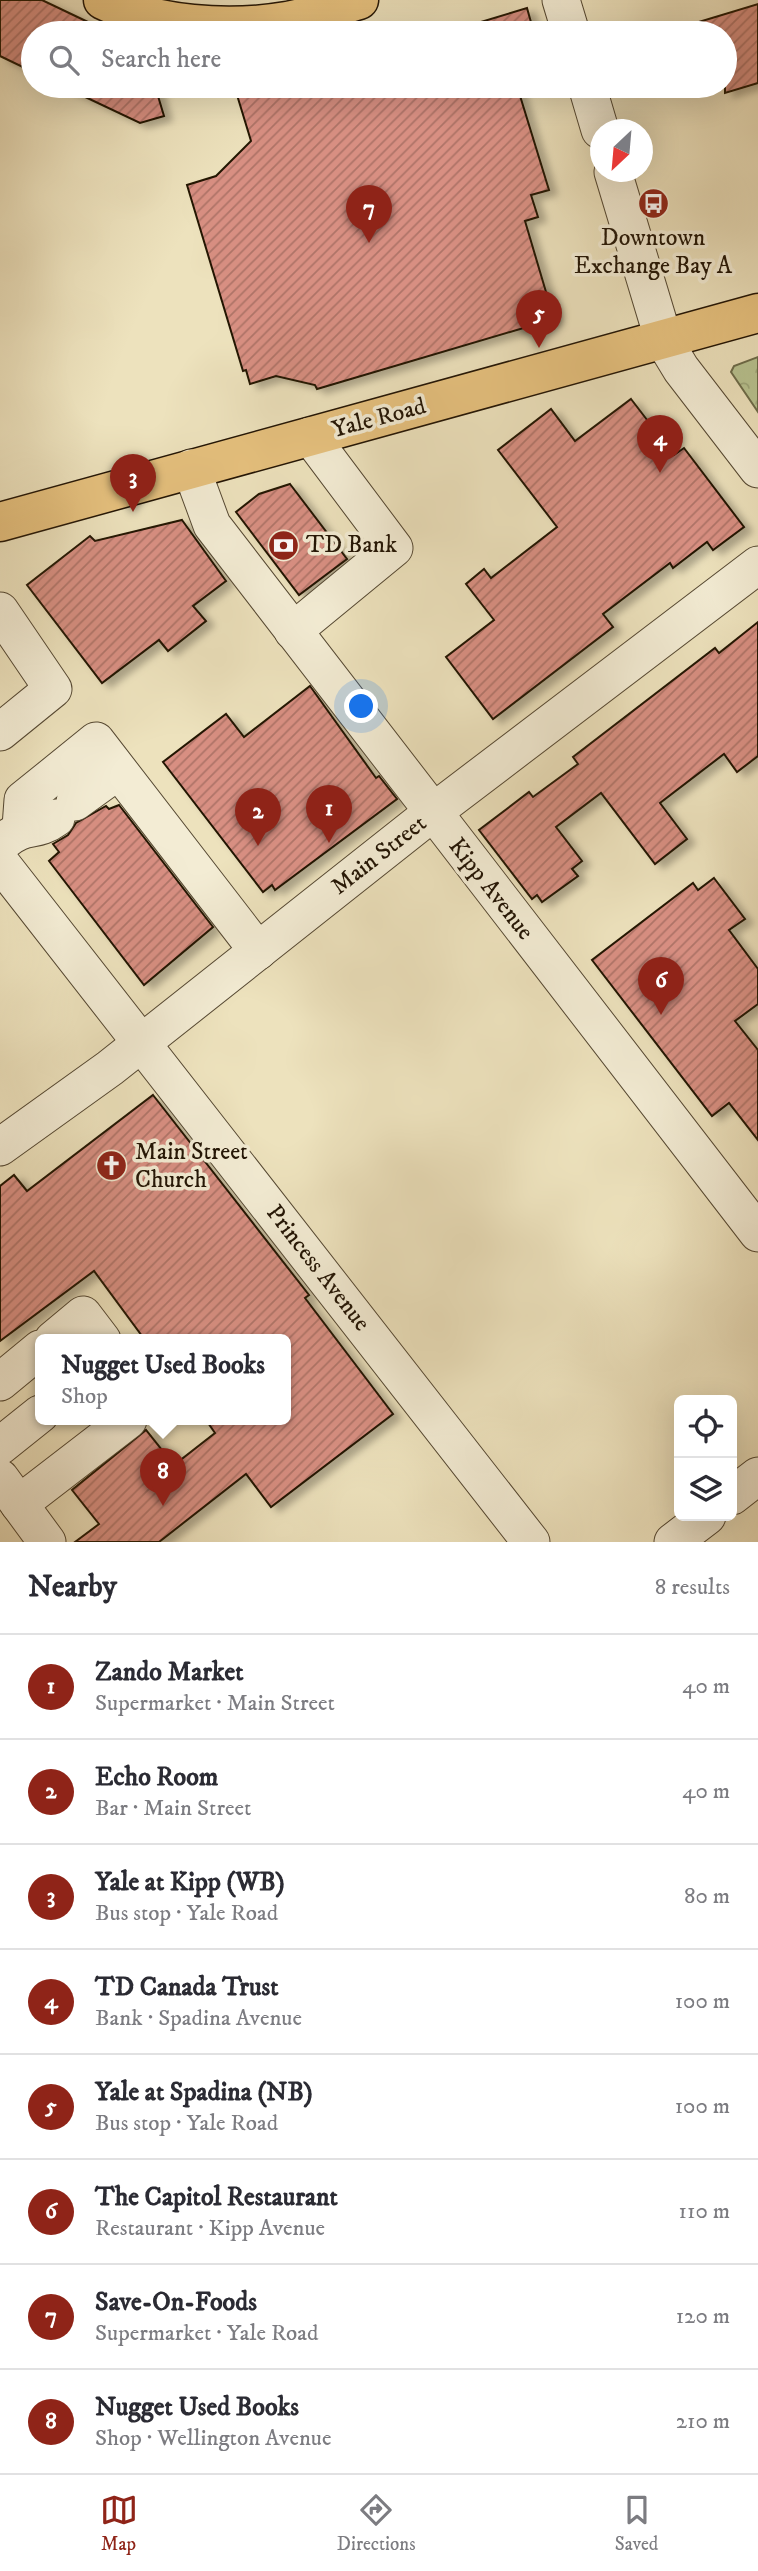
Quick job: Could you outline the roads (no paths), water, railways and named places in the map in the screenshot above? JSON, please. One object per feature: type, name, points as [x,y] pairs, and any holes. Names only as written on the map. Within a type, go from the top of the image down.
[{"type":"main road","points":[[103,0],[126,12],[164,21],[190,11],[224,21]]},
{"type":"main road","points":[[290,21],[359,0]]},
{"type":"main road","name":"Yale Road","points":[[0,522],[758,313]]},
{"type":"street","points":[[561,0],[567,21]]},
{"type":"street","points":[[591,98],[597,119]]},
{"type":"street","points":[[616,182],[664,341],[681,369],[758,470]]},
{"type":"street","points":[[293,631],[394,548],[310,436]]},
{"type":"street","name":"Kipp Avenue","points":[[191,468],[212,525],[758,1233]]},
{"type":"street","name":"Main Street","points":[[0,1147],[141,1043],[432,813],[758,565]]},
{"type":"street","points":[[0,611],[53,689],[0,732]]},
{"type":"street","points":[[10,835],[23,800],[96,741],[258,951]]},
{"type":"street","points":[[10,835],[43,828],[118,771]]},
{"type":"street","name":"Princess Avenue","points":[[0,862],[531,1542]]},
{"type":"street","points":[[70,1334],[92,1327]]},
{"type":"street","points":[[0,1382],[35,1353]]},
{"type":"street","points":[[0,1446],[35,1418]]},
{"type":"street","points":[[47,1542],[9,1491],[120,1425]]},
{"type":"street","points":[[737,1492],[758,1476]]},
{"type":"street","points":[[673,1542],[700,1521]]},
{"type":"place","name":"Downtown Exchange Bay A","points":[[653,204]]},
{"type":"place","name":"Save-On-Foods","points":[[369,243]]},
{"type":"place","name":"Yale at Spadina (NB)","points":[[539,348]]},
{"type":"place","name":"TD Canada Trust","points":[[660,473]]},
{"type":"place","name":"Yale at Kipp (WB)","points":[[133,512]]},
{"type":"place","name":"TD Bank","points":[[283,545]]},
{"type":"place","name":"Zando Market","points":[[329,843]]},
{"type":"place","name":"Echo Room","points":[[258,846]]},
{"type":"place","name":"The Capitol Restaurant","points":[[661,1015]]},
{"type":"place","name":"Main Street Church","points":[[112,1166]]},
{"type":"place","name":"Nugget Used Books","points":[[163,1506]]}]
